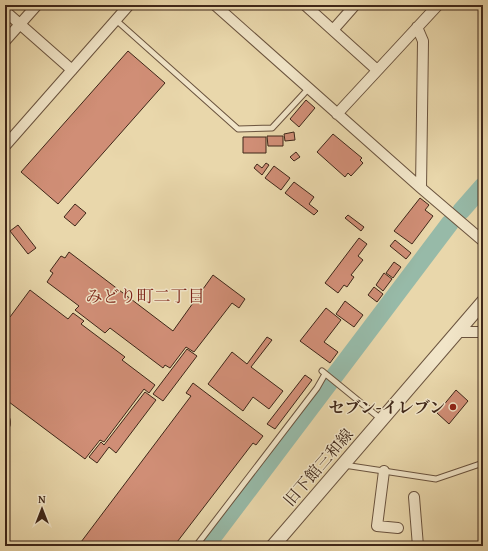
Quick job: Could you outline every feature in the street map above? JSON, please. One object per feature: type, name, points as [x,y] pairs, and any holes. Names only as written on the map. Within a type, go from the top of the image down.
[{"type":"street","points":[[5,41],[37,5]]},
{"type":"street","points":[[5,146],[129,5]]},
{"type":"street","points":[[215,5],[483,241]]},
{"type":"street","points":[[305,5],[377,70]]},
{"type":"street","points":[[333,30],[355,5]]},
{"type":"street","points":[[337,114],[438,5]]},
{"type":"street","points":[[5,10],[72,70]]},
{"type":"street","points":[[417,27],[423,41],[421,188]]},
{"type":"street","name":"旧下館三和線","points":[[273,546],[483,302]]},
{"type":"street","points":[[457,332],[483,332]]},
{"type":"street","points":[[384,471],[377,526],[398,528]]},
{"type":"street","points":[[414,497],[418,546]]},
{"type":"lane","points":[[116,20],[238,129],[272,128],[309,88]]},
{"type":"lane","points":[[196,546],[317,388],[325,374],[382,420]]},
{"type":"lane","points":[[343,465],[436,479],[483,463]]},
{"type":"building","points":[[128,51],[165,83],[58,204],[21,172]]},
{"type":"building","points":[[306,100],[315,108],[299,127],[290,119]]},
{"type":"building","points":[[294,132],[295,140],[285,141],[284,134]]},
{"type":"building","points":[[333,134],[362,158],[360,160],[363,163],[351,176],[348,173],[345,177],[317,152]]},
{"type":"building","points":[[267,136],[283,136],[283,146],[268,146]]},
{"type":"building","points":[[243,137],[266,137],[266,153],[243,153]]},
{"type":"building","points":[[296,152],[300,157],[294,161],[290,157]]},
{"type":"building","points":[[266,163],[269,165],[262,175],[254,168],[257,164],[262,168]]},
{"type":"building","points":[[274,166],[290,178],[281,190],[265,178]]},
{"type":"building","points":[[294,182],[314,197],[309,204],[318,211],[314,215],[285,193]]},
{"type":"building","points":[[420,198],[429,205],[425,210],[433,216],[412,244],[394,231]]},
{"type":"building","points":[[75,204],[86,213],[75,226],[64,217]]},
{"type":"building","points":[[348,215],[364,227],[361,231],[345,218]]},
{"type":"building","points":[[18,225],[36,248],[28,254],[10,231]]},
{"type":"building","points":[[359,238],[367,244],[358,256],[363,260],[351,275],[354,277],[347,287],[344,285],[338,293],[325,283]]},
{"type":"building","points":[[395,240],[411,253],[406,259],[390,246]]},
{"type":"building","points":[[69,252],[173,331],[213,275],[245,299],[239,308],[232,303],[194,352],[186,347],[170,368],[165,365],[163,368],[110,328],[105,333],[75,310],[79,306],[47,282],[53,273],[50,271],[61,256],[65,258]]},
{"type":"building","points":[[394,262],[401,267],[393,278],[386,273]]},
{"type":"building","points":[[384,273],[392,279],[383,291],[376,285]]},
{"type":"building","points":[[374,287],[383,294],[377,302],[368,295]]},
{"type":"building","points":[[30,290],[68,319],[73,313],[84,321],[81,324],[125,357],[122,360],[155,385],[149,393],[144,389],[104,442],[100,440],[85,459],[5,399],[5,313],[10,317]]},
{"type":"building","points":[[345,301],[363,315],[354,327],[336,314]]},
{"type":"building","points":[[326,308],[341,320],[324,342],[338,352],[330,363],[300,341]]},
{"type":"building","points":[[267,337],[272,340],[251,367],[283,391],[269,409],[253,397],[243,411],[208,384],[232,352],[247,364]]},
{"type":"building","points":[[187,349],[197,356],[163,401],[153,394]]},
{"type":"building","points":[[305,375],[312,380],[275,429],[267,424]]},
{"type":"building","points":[[193,383],[263,436],[256,445],[253,443],[174,546],[78,546],[191,396],[186,393]]},
{"type":"building","name":"セブン-イレブン","points":[[456,390],[468,401],[449,424],[437,413]]},
{"type":"building","points":[[145,392],[156,400],[116,453],[109,447],[97,463],[89,457],[101,442],[104,445]]},
{"type":"waterway","points":[[461,211],[483,186]]},
{"type":"waterway","points":[[206,546],[450,223]]},
{"type":"place","name":"セブン-イレブン","points":[[453,407]]},
{"type":"district","name":"みどり町二丁目","points":[[145,296]]}]
